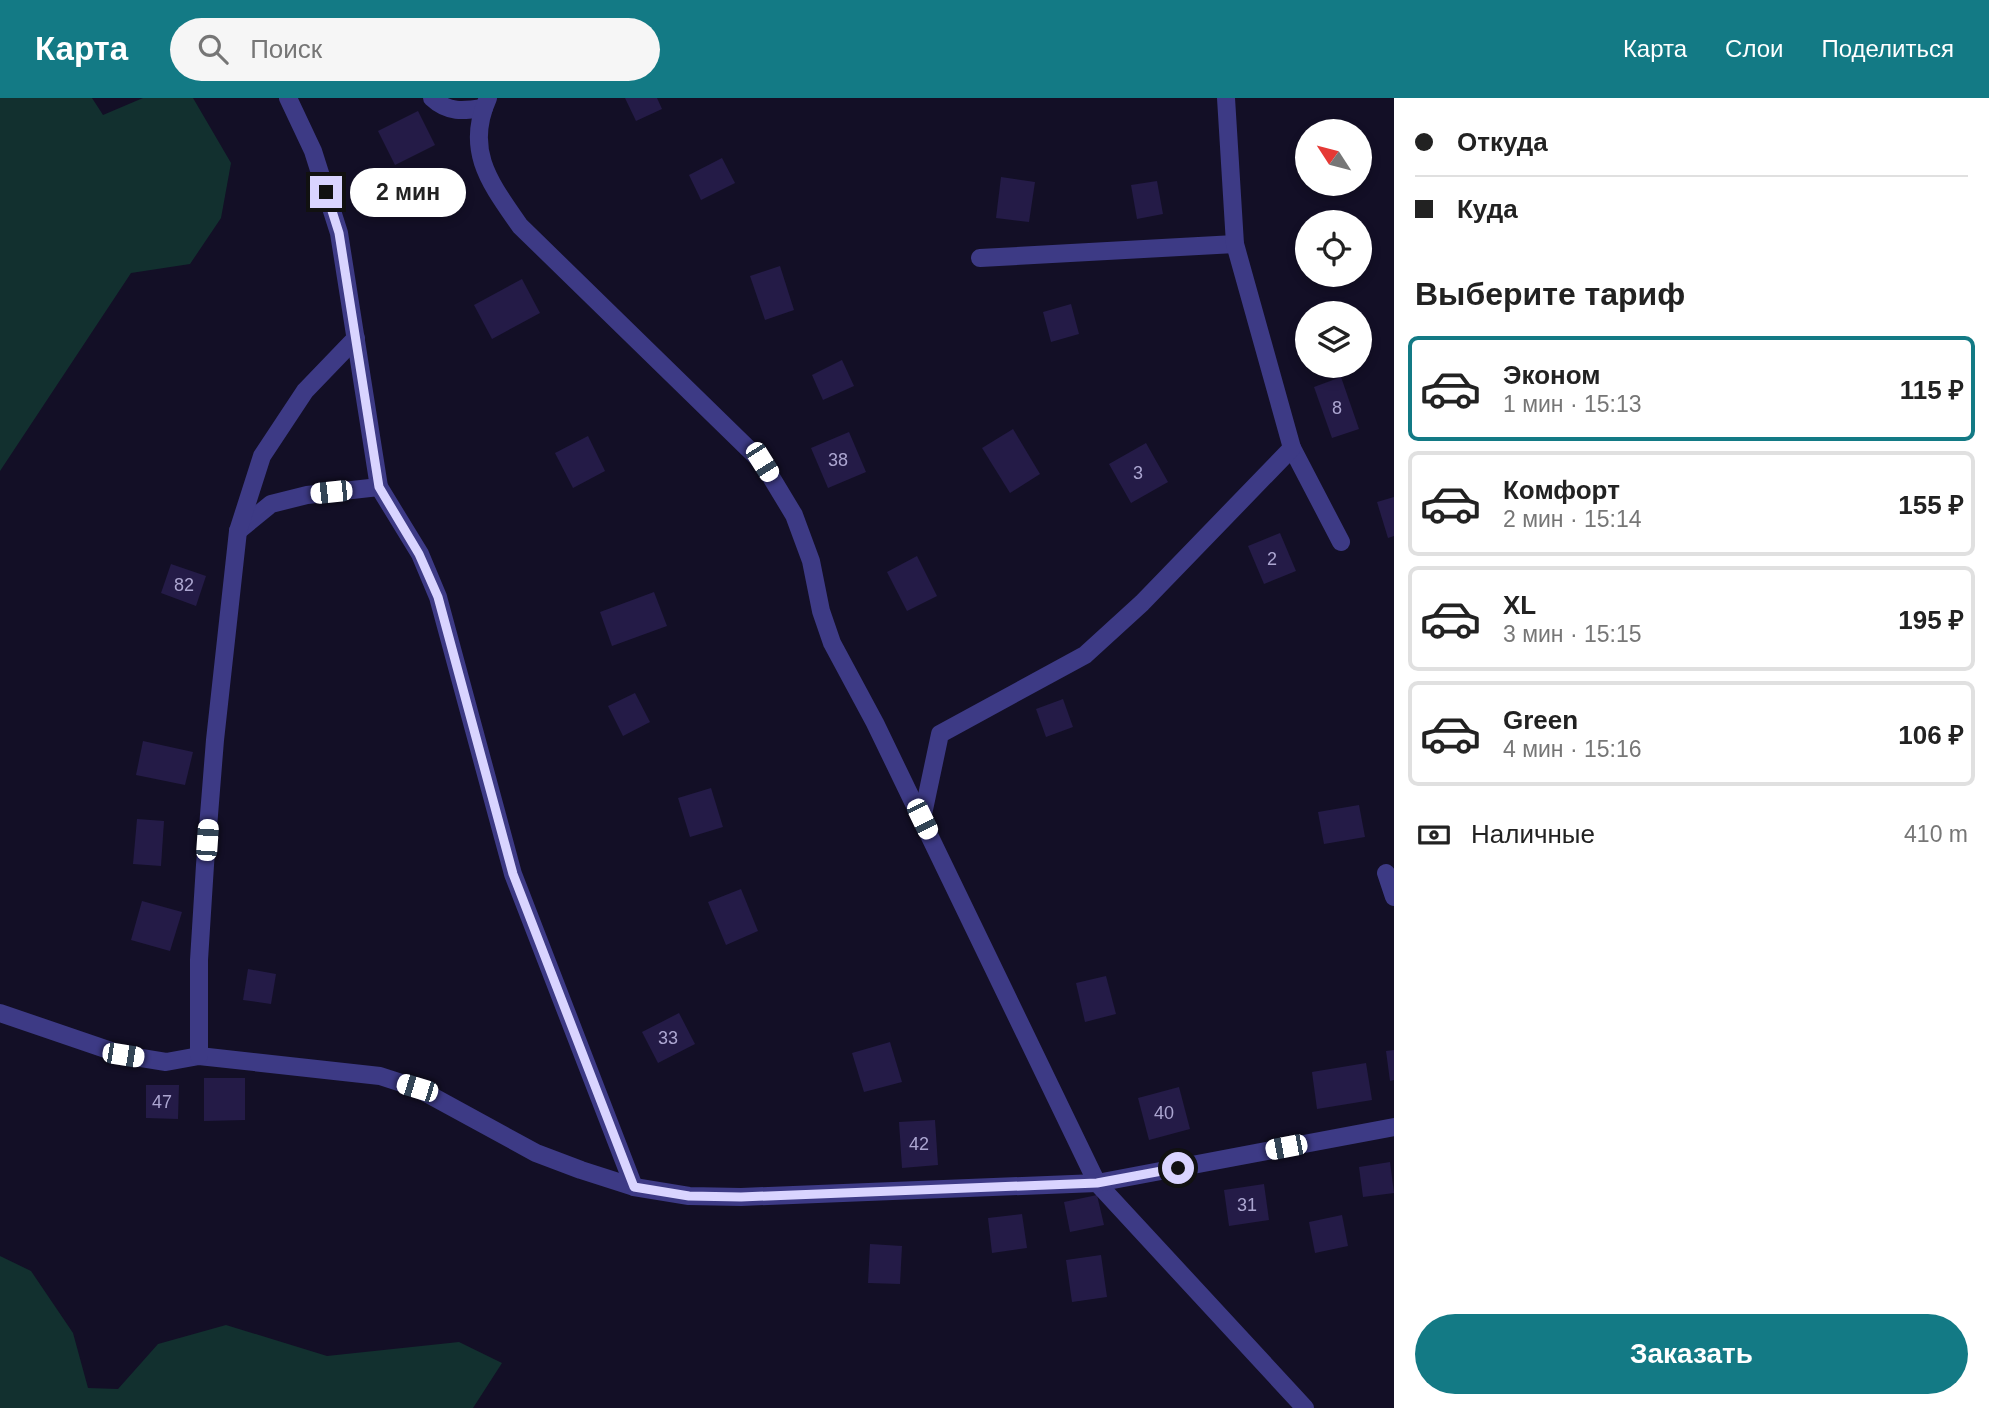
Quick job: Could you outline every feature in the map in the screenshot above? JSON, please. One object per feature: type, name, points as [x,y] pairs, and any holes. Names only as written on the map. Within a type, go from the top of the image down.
[{"type":"street","points":[[288,98],[313,151],[339,233],[379,487],[419,554],[438,597],[513,874],[634,1187]]},
{"type":"street","points":[[432,98],[459,112],[486,103]]},
{"type":"street","points":[[1226,98],[1235,244],[1292,448],[1341,542]]},
{"type":"street","points":[[486,103],[477,146],[491,185],[520,226],[762,462],[794,515],[811,561],[821,611],[832,643],[876,723],[1097,1183],[1305,1408]]},
{"type":"street","points":[[979,258],[1235,244]]},
{"type":"street","points":[[199,1056],[199,960],[205,865],[215,740],[238,531],[262,456],[305,391],[356,338]]},
{"type":"street","points":[[922,819],[940,734],[1085,655],[1142,603],[1292,448]]},
{"type":"street","points":[[238,531],[271,504],[307,495],[379,487]]},
{"type":"street","points":[[1386,873],[1394,897]]},
{"type":"street","points":[[0,1013],[123,1055],[166,1062],[199,1056],[380,1076],[417,1088],[536,1153],[634,1187],[689,1196],[741,1197],[1097,1183],[1394,1127]]},
{"type":"green space","points":[[0,98],[92,98],[103,115],[143,98],[193,98],[231,163],[221,218],[190,264],[131,273],[0,471]]},
{"type":"green space","points":[[0,1256],[31,1271],[73,1333],[88,1388],[118,1389],[158,1344],[226,1325],[327,1356],[459,1342],[502,1363],[473,1408],[0,1408]]},
{"type":"building","points":[[625,98],[657,98],[662,109],[636,121]]},
{"type":"building","points":[[418,111],[435,145],[395,165],[378,131]]},
{"type":"building","points":[[722,158],[735,183],[701,200],[689,175]]},
{"type":"building","points":[[1001,177],[1035,182],[1029,222],[996,218]]},
{"type":"building","points":[[1157,181],[1163,214],[1137,219],[1131,185]]},
{"type":"building","points":[[780,266],[794,310],[765,320],[750,276]]},
{"type":"building","points":[[522,279],[540,313],[492,339],[474,305]]},
{"type":"building","points":[[1071,304],[1079,334],[1051,342],[1043,312]]},
{"type":"building","points":[[842,360],[854,386],[823,400],[812,375]]},
{"type":"building","points":[[1341,378],[1359,429],[1332,438],[1314,387]]},
{"type":"building","points":[[1013,429],[1040,474],[1010,493],[982,448]]},
{"type":"building","points":[[849,432],[866,472],[828,488],[811,448]]},
{"type":"building","points":[[588,436],[605,471],[573,488],[555,453]]},
{"type":"building","points":[[1146,443],[1168,482],[1131,503],[1109,464]]},
{"type":"building","points":[[1394,497],[1394,536],[1388,538],[1377,502]]},
{"type":"building","points":[[1280,533],[1296,571],[1264,584],[1248,546]]},
{"type":"building","points":[[917,556],[937,596],[907,611],[887,572]]},
{"type":"building","points":[[171,564],[206,576],[196,606],[161,593]]},
{"type":"building","points":[[654,592],[667,626],[612,646],[600,612]]},
{"type":"building","points":[[635,693],[650,722],[623,736],[608,706]]},
{"type":"building","points":[[1063,699],[1073,727],[1046,737],[1036,709]]},
{"type":"building","points":[[143,741],[193,752],[185,785],[136,775]]},
{"type":"building","points":[[711,788],[723,827],[690,837],[678,798]]},
{"type":"building","points":[[1359,805],[1365,837],[1324,844],[1318,812]]},
{"type":"building","points":[[137,819],[164,821],[161,866],[133,864]]},
{"type":"building","points":[[741,889],[758,931],[726,945],[708,902]]},
{"type":"building","points":[[142,901],[182,912],[170,951],[131,940]]},
{"type":"building","points":[[248,969],[276,974],[271,1004],[243,1000]]},
{"type":"building","points":[[1106,976],[1116,1014],[1085,1022],[1076,983]]},
{"type":"building","points":[[679,1013],[695,1044],[658,1063],[642,1032]]},
{"type":"building","points":[[890,1042],[902,1082],[864,1092],[852,1053]]},
{"type":"building","points":[[1394,1050],[1394,1080],[1390,1081],[1386,1051]]},
{"type":"building","points":[[1366,1063],[1372,1100],[1317,1109],[1312,1072]]},
{"type":"building","points":[[204,1078],[245,1078],[245,1120],[204,1121]]},
{"type":"building","points":[[146,1085],[179,1085],[178,1119],[146,1118]]},
{"type":"building","points":[[1179,1087],[1190,1129],[1149,1140],[1138,1098]]},
{"type":"building","points":[[935,1120],[938,1165],[902,1168],[899,1122]]},
{"type":"building","points":[[1390,1162],[1394,1193],[1363,1197],[1359,1167]]},
{"type":"building","points":[[1264,1184],[1269,1220],[1229,1226],[1224,1190]]},
{"type":"building","points":[[1097,1195],[1104,1225],[1070,1232],[1064,1202]]},
{"type":"building","points":[[1022,1214],[1027,1248],[992,1253],[988,1218]]},
{"type":"building","points":[[1342,1215],[1348,1246],[1315,1253],[1309,1222]]},
{"type":"building","points":[[870,1244],[902,1246],[900,1284],[868,1283]]},
{"type":"building","points":[[1101,1255],[1107,1297],[1072,1302],[1066,1260]]},
{"type":"route","points":[[326,192],[339,233],[379,487],[419,554],[438,597],[513,874],[634,1187],[689,1196],[741,1197],[1097,1183],[1178,1168]]}]
